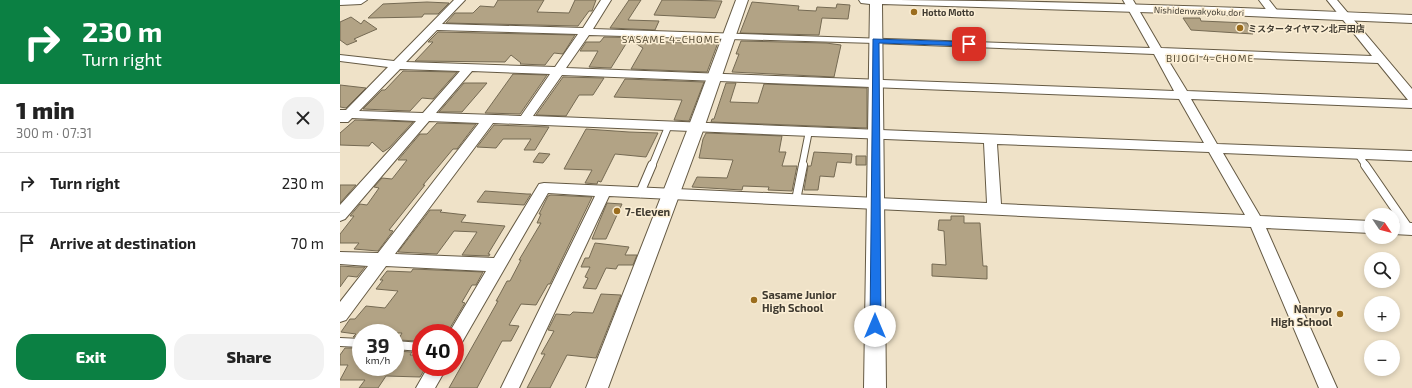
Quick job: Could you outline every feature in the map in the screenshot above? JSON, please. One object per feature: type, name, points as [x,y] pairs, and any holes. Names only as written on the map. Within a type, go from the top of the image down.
[{"type":"street","points":[[340,1],[361,0]]},
{"type":"street","points":[[343,117],[397,65],[460,0]]},
{"type":"street","points":[[524,120],[559,72],[606,0]]},
{"type":"street","points":[[597,388],[696,128],[742,0]]},
{"type":"street","name":"Nishidenwakyoku dori","points":[[865,0],[1200,5],[1275,14],[1412,19]]},
{"type":"street","points":[[875,388],[876,0]]},
{"type":"street","points":[[1264,0],[1275,14]]},
{"type":"street","points":[[1332,0],[1412,97]]},
{"type":"street","points":[[1130,4],[1256,222],[1328,388]]},
{"type":"street","points":[[434,27],[587,30],[875,40],[1381,60]]},
{"type":"street","points":[[340,58],[397,65],[559,72],[715,76],[1412,104]]},
{"type":"street","points":[[340,215],[469,68]]},
{"type":"street","points":[[343,117],[426,117],[524,120],[1412,156]]},
{"type":"street","points":[[340,316],[489,119]]},
{"type":"street","points":[[990,139],[994,209]]},
{"type":"street","points":[[463,324],[544,188],[1364,227]]},
{"type":"street","points":[[510,388],[604,192]]},
{"type":"street","points":[[1400,228],[1411,229]]},
{"type":"street","points":[[340,258],[498,265]]},
{"type":"street","points":[[425,388],[432,376]]},
{"type":"lane","points":[[640,192],[668,127]]},
{"type":"lane","points":[[796,200],[809,131]]},
{"type":"lane","points":[[1358,154],[1411,229]]},
{"type":"lane","points":[[340,342],[352,343]]},
{"type":"building","points":[[498,0],[544,0],[537,12],[569,13],[575,0],[596,0],[592,11],[589,11],[578,26],[446,23],[455,13],[473,13],[480,6],[494,7]]},
{"type":"building","points":[[629,0],[641,0],[628,20],[659,21],[655,30],[610,28]]},
{"type":"building","points":[[662,0],[722,1],[715,18],[654,15]]},
{"type":"building","points":[[427,2],[449,3],[438,14],[424,14],[422,17],[368,18],[383,4]]},
{"type":"building","points":[[752,2],[799,6],[798,10],[816,11],[817,7],[836,8],[837,4],[850,5],[848,19],[822,18],[819,35],[740,33]]},
{"type":"building","points":[[351,17],[361,24],[364,20],[377,29],[354,39],[357,41],[347,45],[340,40],[340,22]]},
{"type":"building","points":[[1183,18],[1200,18],[1201,21],[1247,23],[1253,34],[1191,30]]},
{"type":"building","points":[[438,32],[575,35],[563,54],[554,53],[545,65],[520,64],[521,63],[511,55],[505,62],[415,61],[433,42],[428,42]]},
{"type":"building","points":[[604,37],[650,38],[648,41],[690,43],[691,39],[719,40],[707,72],[631,69],[643,48],[629,39],[611,68],[589,67],[598,51],[580,51],[586,42],[600,42]]},
{"type":"building","points":[[741,41],[826,43],[841,45],[834,77],[732,72],[739,54],[736,54]]},
{"type":"building","points":[[403,71],[457,72],[433,99],[422,98],[410,111],[363,109],[382,90],[385,90]]},
{"type":"building","points":[[513,74],[547,75],[520,114],[485,113]]},
{"type":"building","points":[[563,77],[604,78],[593,95],[579,95],[566,116],[536,115]]},
{"type":"building","points":[[625,79],[704,82],[689,121],[674,120],[682,100],[614,97]]},
{"type":"building","points":[[464,83],[487,83],[462,112],[439,112]]},
{"type":"building","points":[[726,83],[736,83],[730,102],[758,103],[764,84],[867,88],[867,128],[711,122],[712,119],[714,119]]},
{"type":"building","points":[[340,85],[366,88],[346,108],[340,107]]},
{"type":"building","points":[[355,120],[413,122],[389,148],[383,152],[372,142],[369,146],[340,145],[340,133]]},
{"type":"building","points":[[437,123],[476,124],[457,149],[453,149],[423,185],[425,185],[389,230],[393,231],[378,251],[354,249],[359,243],[340,243],[340,234],[354,216],[350,216],[360,204],[367,205],[379,188],[374,187],[382,178],[392,179],[407,160],[398,160],[420,134],[427,134]]},
{"type":"building","points":[[494,125],[549,127],[535,150],[524,150],[531,139],[503,139],[496,148],[477,147]]},
{"type":"building","points":[[586,129],[658,133],[646,157],[615,154],[601,182],[598,181],[597,184],[585,183],[592,170],[564,169]]},
{"type":"building","points":[[706,133],[782,136],[779,152],[786,152],[782,166],[797,166],[792,191],[768,190],[769,187],[743,186],[742,190],[692,187],[697,177],[727,178],[733,160],[699,158],[703,139]]},
{"type":"building","points":[[814,152],[852,154],[851,163],[837,162],[834,177],[820,176],[818,190],[804,190],[808,166],[811,166]]},
{"type":"building","points":[[539,153],[550,154],[543,163],[533,162]]},
{"type":"building","points":[[856,156],[866,156],[866,165],[856,165]]},
{"type":"building","points":[[340,185],[356,185],[340,203]]},
{"type":"building","points":[[485,191],[531,194],[524,205],[477,202]]},
{"type":"building","points":[[548,196],[592,197],[550,284],[548,284],[536,305],[521,304],[509,325],[519,326],[511,341],[502,341],[477,388],[449,388],[456,376],[464,376],[464,361],[498,301],[496,301],[507,281],[510,281],[521,260],[519,260],[541,223],[537,223],[541,214],[539,214]]},
{"type":"building","points":[[607,203],[622,204],[606,239],[592,239]]},
{"type":"building","points":[[430,210],[442,210],[440,212],[466,215],[461,222],[505,226],[488,254],[490,254],[489,256],[462,255],[477,232],[454,231],[437,254],[398,252]]},
{"type":"building","points":[[951,216],[964,216],[964,223],[980,223],[983,266],[987,266],[987,279],[932,276],[932,264],[946,265],[944,231],[938,230],[939,220],[951,220]]},
{"type":"building","points":[[595,243],[629,247],[625,255],[637,255],[633,265],[618,265],[616,269],[606,268],[596,289],[583,288],[588,278],[585,277],[590,267],[581,267],[585,258],[589,258]]},
{"type":"building","points":[[340,266],[365,267],[357,277],[348,276],[340,287]]},
{"type":"building","points":[[413,269],[483,272],[476,285],[472,285],[462,302],[465,303],[452,324],[412,324],[412,341],[404,340],[404,324],[352,324],[352,333],[341,332],[350,319],[355,319],[366,306],[385,308],[398,291],[376,289],[383,280],[380,280],[387,271],[411,272]]},
{"type":"building","points":[[601,294],[621,295],[596,358],[567,355],[550,388],[527,388],[545,354],[541,354],[554,331],[548,330],[556,314],[570,315],[573,312],[593,313]]},
{"type":"building","points":[[345,348],[352,348],[352,376],[386,376],[378,388],[359,388],[365,380],[340,380],[348,365],[340,365],[340,355]]},
{"type":"building","points":[[404,352],[412,352],[410,355],[412,355],[412,376],[420,377],[386,376],[404,376]]},
{"type":"place","name":"Hotto Motto","points":[[914,12]]},
{"type":"place","name":"ミスタータイヤマン北戸田店","points":[[1240,28]]},
{"type":"place","name":"7-Eleven","points":[[617,211]]},
{"type":"place","name":"Sasame Junior High School","points":[[754,300]]},
{"type":"place","name":"Nanryo High School","points":[[1340,314]]},
{"type":"district","name":"SASAME 4-CHOME","points":[[671,39]]},
{"type":"district","name":"BIJOGI 4-CHOME","points":[[1210,58]]},
{"type":"route","points":[[875,326],[875,40],[969,44]]}]
